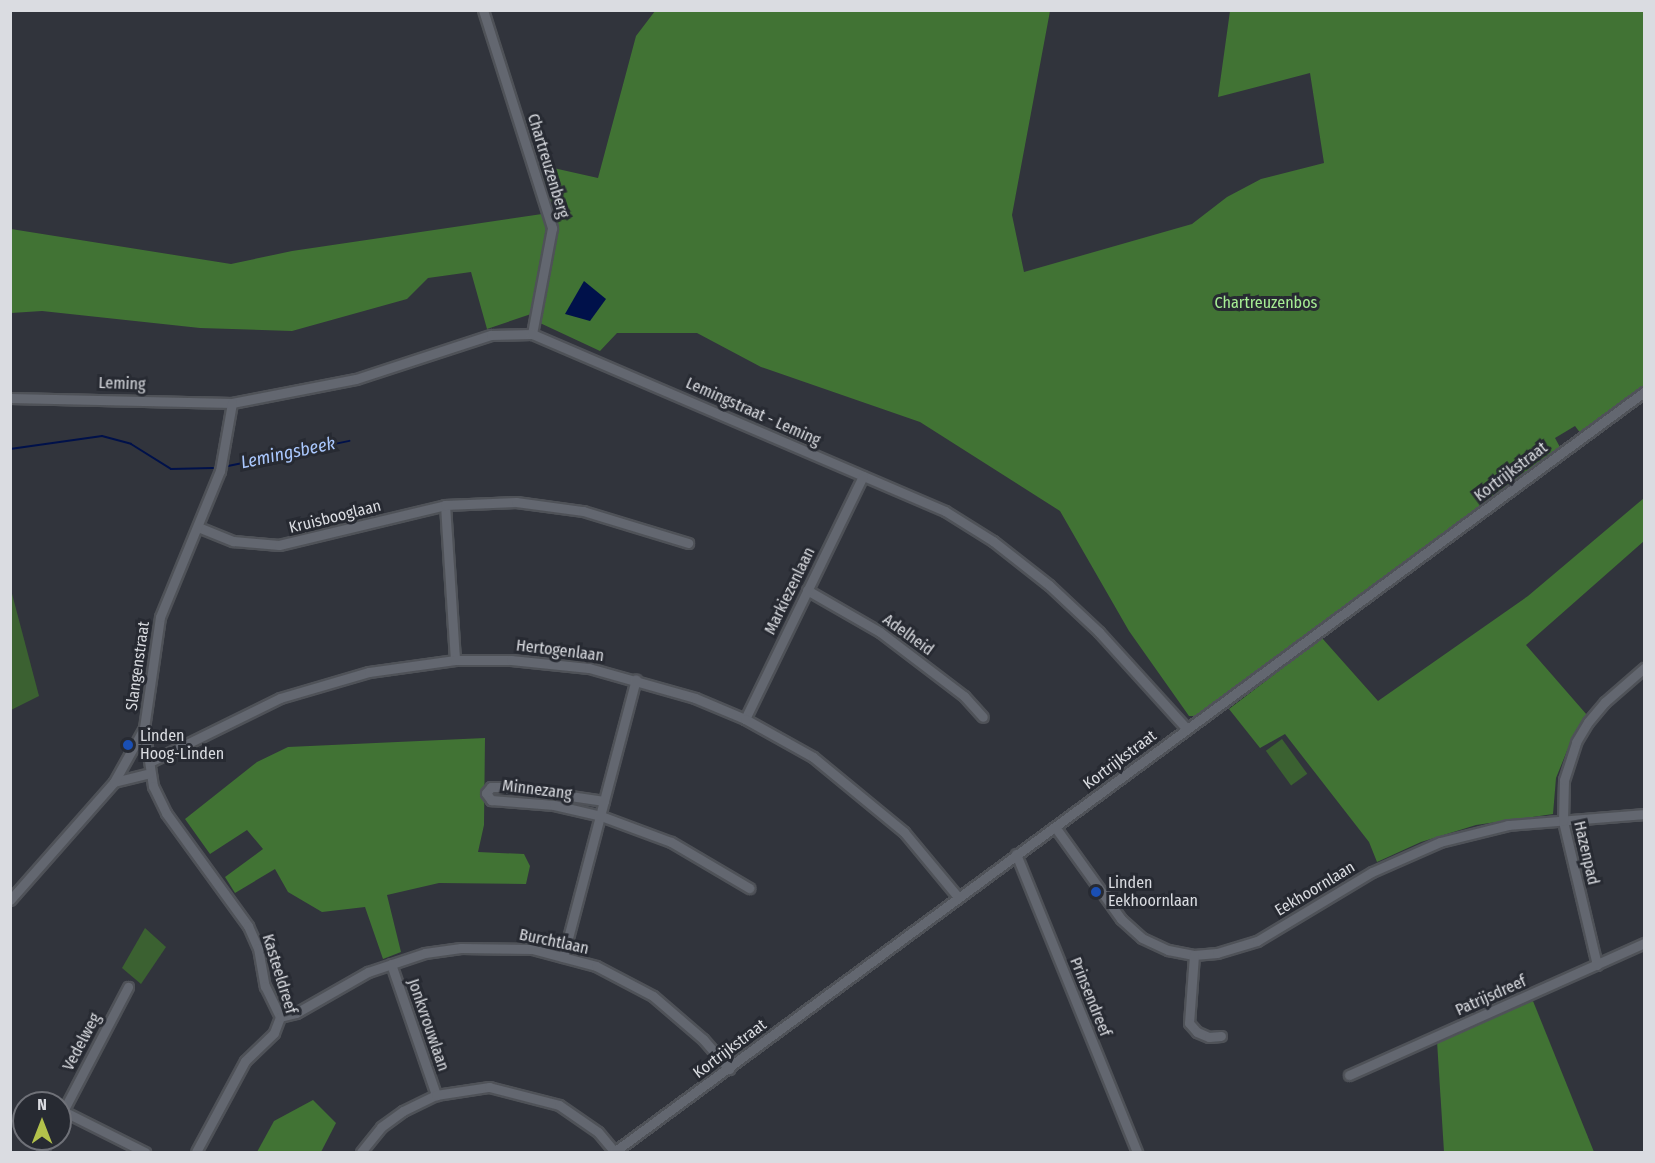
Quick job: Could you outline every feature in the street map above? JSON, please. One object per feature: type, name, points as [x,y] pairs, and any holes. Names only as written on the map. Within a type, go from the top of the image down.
[{"type":"street","name":"Chartreuzenberg","points":[[483,10],[552,228],[532,334]]},
{"type":"street","name":"Lemingstraat - Leming","points":[[232,403],[356,379],[491,335],[532,334],[945,511],[1002,548],[1099,632],[1187,729]]},
{"type":"street","name":"Kortrijkstraat","points":[[614,1152],[1644,392]]},
{"type":"street","name":"Leming","points":[[10,398],[232,403]]},
{"type":"street","name":"Slangenstraat","points":[[10,900],[114,782],[144,728],[160,617],[222,465],[232,403]]},
{"type":"street","name":"Markiezenlaan","points":[[745,719],[862,476]]},
{"type":"street","name":"Kruisbooglaan","points":[[198,527],[233,541],[279,546],[445,505],[516,502],[556,506],[688,543]]},
{"type":"street","points":[[445,505],[455,660]]},
{"type":"street","name":"Adelheid","points":[[807,590],[880,632],[964,696],[983,717]]},
{"type":"street","name":"Hertogenlaan","points":[[150,762],[210,729],[280,698],[369,672],[455,660],[549,663],[636,679],[745,719],[813,758],[878,807],[904,832],[958,897]]},
{"type":"street","name":"Hazenpad","points":[[1597,964],[1563,820],[1564,780],[1576,742],[1605,702],[1644,668]]},
{"type":"street","points":[[563,957],[636,679]]},
{"type":"street","points":[[114,782],[149,773],[150,762],[144,728]]},
{"type":"street","name":"Kasteeldreef","points":[[149,773],[166,813],[248,926],[258,948],[265,986],[280,1017],[274,1033],[245,1061],[196,1152]]},
{"type":"street","name":"Minnezang","points":[[604,801],[509,787],[491,787],[486,793],[491,800],[555,805],[601,816],[671,842],[749,888]]},
{"type":"street","name":"Eekhoornlaan","points":[[1055,827],[1121,919],[1142,938],[1168,950],[1194,955],[1217,953],[1257,941],[1372,872],[1440,842],[1508,825],[1644,814]]},
{"type":"street","name":"Prinsendreef","points":[[1016,854],[1137,1152]]},
{"type":"street","name":"Patrijsdreef","points":[[1349,1075],[1644,943]]},
{"type":"street","name":"Burchtlaan","points":[[280,1017],[296,1013],[360,976],[391,963],[461,948],[532,949],[596,966],[652,996],[703,1039],[729,1069]]},
{"type":"street","points":[[1194,955],[1190,1023],[1197,1032],[1221,1036]]},
{"type":"street","name":"Jonkvrouwlaan","points":[[391,963],[436,1095]]},
{"type":"street","name":"Vedelweg","points":[[72,1095],[128,987]]},
{"type":"street","points":[[361,1152],[381,1127],[403,1111],[436,1095],[489,1087],[540,1097],[577,1114],[614,1152]]},
{"type":"street","name":"Vedelweg","points":[[72,1119],[146,1152]]},
{"type":"green space","name":"Chartreuzenbos","points":[[655,11],[1050,11],[1012,215],[1024,272],[1192,224],[1227,197],[1261,179],[1324,163],[1310,73],[1218,97],[1230,11],[1644,11],[1644,388],[1581,434],[1575,426],[1555,438],[1561,449],[1198,716],[1189,716],[1129,631],[1060,511],[920,422],[761,367],[697,333],[617,333],[600,351],[540,323],[557,229],[540,165],[598,178],[636,36]]},
{"type":"green space","points":[[542,214],[547,229],[533,301],[537,312],[487,329],[471,272],[428,278],[407,299],[292,331],[200,328],[42,311],[11,313],[11,229],[231,264],[292,251]]},
{"type":"green space","points":[[1644,498],[1644,541],[1526,645],[1587,715],[1573,736],[1556,778],[1553,814],[1476,825],[1421,842],[1377,862],[1369,842],[1285,734],[1260,748],[1229,709],[1322,638],[1378,701],[1528,596]]},
{"type":"green space","points":[[11,590],[39,696],[10,710]]},
{"type":"green space","points":[[485,738],[484,825],[478,852],[524,854],[530,866],[526,884],[439,883],[387,895],[401,952],[383,959],[365,907],[322,912],[288,892],[275,869],[235,893],[225,877],[263,849],[247,830],[210,854],[185,819],[257,762],[288,747]]},
{"type":"green space","points":[[1282,739],[1307,774],[1291,786],[1266,751]]},
{"type":"green space","points":[[145,928],[166,947],[141,984],[122,968]]},
{"type":"green space","points":[[1533,1001],[1594,1152],[1444,1152],[1437,1041]]},
{"type":"green space","points":[[313,1100],[336,1123],[321,1152],[257,1152],[274,1121]]},
{"type":"shaded area","points":[[584,281],[606,299],[590,321],[565,314]]},
{"type":"waterway","name":"Lemingsbeek","points":[[10,449],[102,436],[131,444],[171,469],[213,468]]},
{"type":"waterway","name":"Lemingsbeek","points":[[228,466],[349,441]]},
{"type":"place","name":"Linden Hoog-Linden","points":[[128,745]]},
{"type":"place","name":"Linden Eekhoornlaan","points":[[1096,892]]}]
